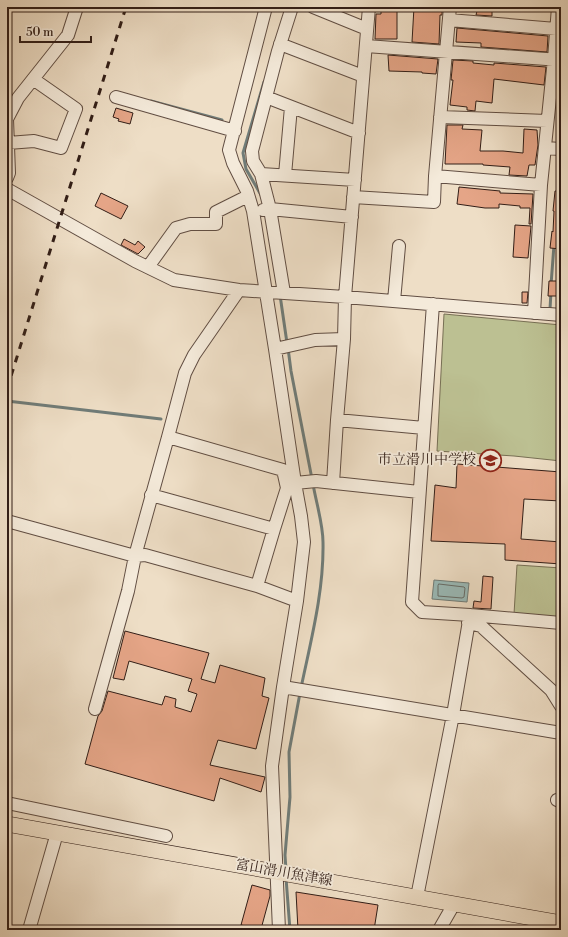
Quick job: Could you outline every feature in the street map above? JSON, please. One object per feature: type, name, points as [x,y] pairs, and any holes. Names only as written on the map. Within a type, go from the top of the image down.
[{"type":"main road","name":"富山滑川魚津線","points":[[7,824],[561,923]]},
{"type":"street","points":[[7,178],[9,173],[7,119],[18,98],[68,35],[77,7]]},
{"type":"street","points":[[266,7],[230,150],[233,163],[248,196],[252,210],[267,292],[295,483],[302,516],[304,542],[297,601],[282,688],[272,766],[279,930]]},
{"type":"street","points":[[284,293],[270,209],[261,174],[253,161],[252,151],[280,44],[292,7]]},
{"type":"street","points":[[313,7],[367,29]]},
{"type":"street","points":[[333,483],[344,339],[345,297],[369,7]]},
{"type":"street","points":[[353,197],[434,202],[450,7]]},
{"type":"street","points":[[534,313],[544,148],[547,121],[558,59],[556,29],[558,7]]},
{"type":"street","points":[[449,20],[556,29]]},
{"type":"street","points":[[280,44],[363,76]]},
{"type":"street","points":[[366,46],[558,59]]},
{"type":"street","points":[[8,143],[34,141],[61,148],[76,109],[33,79]]},
{"type":"street","points":[[116,97],[235,131]]},
{"type":"street","points":[[266,98],[359,133]]},
{"type":"street","points":[[285,175],[291,107]]},
{"type":"street","points":[[440,117],[547,121]]},
{"type":"street","points":[[544,148],[561,149]]},
{"type":"street","points":[[261,174],[355,180]]},
{"type":"street","points":[[435,176],[541,184]]},
{"type":"street","points":[[7,189],[174,280],[238,290],[345,297],[561,315]]},
{"type":"street","points":[[148,267],[176,228],[190,224],[216,224],[216,212],[248,196]]},
{"type":"street","points":[[252,210],[270,209],[352,217]]},
{"type":"street","points":[[394,301],[399,246]]},
{"type":"street","points":[[95,709],[128,591],[135,556],[185,373],[194,355],[238,290]]},
{"type":"street","points":[[433,304],[412,602],[422,612],[469,619],[561,623]]},
{"type":"street","points":[[275,348],[315,340],[344,339]]},
{"type":"street","points":[[337,420],[424,428]]},
{"type":"street","points":[[168,437],[283,470],[287,488],[257,586]]},
{"type":"street","points":[[295,483],[316,481],[419,492]]},
{"type":"street","points":[[152,495],[274,529]]},
{"type":"street","points":[[7,521],[135,556],[145,555],[257,586],[297,601]]},
{"type":"street","points":[[469,619],[481,626],[551,690],[559,701]]},
{"type":"street","points":[[417,897],[453,715],[469,619]]},
{"type":"street","points":[[282,688],[561,732]]},
{"type":"street","points":[[7,803],[166,836]]},
{"type":"street","points":[[29,930],[57,832]]},
{"type":"street","points":[[439,930],[454,904]]},
{"type":"green space","points":[[444,314],[561,325],[561,461],[514,456],[437,451]]},
{"type":"green space","points":[[517,565],[561,568],[561,617],[514,614]]},
{"type":"water","points":[[434,580],[469,583],[467,602],[432,599]]},
{"type":"building","points":[[381,7],[397,7],[397,39],[375,39],[376,14],[381,14]]},
{"type":"building","points":[[414,7],[442,7],[442,15],[440,15],[439,44],[412,42]]},
{"type":"building","points":[[478,7],[492,7],[492,16],[476,15]]},
{"type":"building","points":[[457,28],[548,36],[547,52],[481,47],[481,43],[456,42]]},
{"type":"building","points":[[388,55],[438,59],[436,74],[389,71]]},
{"type":"building","points":[[453,60],[473,61],[473,63],[494,65],[494,63],[546,67],[544,85],[494,79],[492,103],[476,101],[475,111],[467,110],[467,107],[450,105],[453,80],[451,80]]},
{"type":"building","points":[[116,108],[133,113],[130,124],[118,121],[119,119],[113,117]]},
{"type":"building","points":[[447,125],[463,125],[462,129],[482,130],[480,151],[523,153],[524,129],[537,130],[538,145],[535,165],[529,165],[527,176],[509,175],[510,167],[483,164],[445,164]]},
{"type":"building","points":[[459,187],[500,191],[500,193],[533,194],[531,224],[529,224],[530,208],[520,208],[520,206],[499,204],[499,208],[485,208],[457,204]]},
{"type":"building","points":[[555,191],[561,191],[561,249],[550,248],[552,231],[553,232]]},
{"type":"building","points":[[101,193],[128,206],[121,219],[95,206]]},
{"type":"building","points":[[515,225],[531,226],[528,258],[513,257]]},
{"type":"building","points":[[124,239],[135,245],[138,241],[145,247],[138,254],[121,245]]},
{"type":"building","points":[[549,281],[561,281],[561,296],[548,296]]},
{"type":"building","points":[[522,292],[528,292],[527,303],[522,303]]},
{"type":"building","points":[[457,464],[561,472],[561,501],[524,499],[521,539],[561,542],[561,564],[505,560],[505,544],[431,541],[435,485],[456,488]]},
{"type":"building","points":[[483,576],[493,577],[491,609],[473,608],[474,601],[481,602]]},
{"type":"building","points":[[125,631],[209,653],[201,679],[215,683],[220,665],[265,678],[262,696],[269,698],[256,749],[218,740],[210,765],[265,777],[261,792],[220,778],[214,801],[85,764],[98,716],[102,711],[108,691],[162,705],[165,696],[176,699],[175,707],[191,712],[197,694],[188,691],[192,679],[129,661],[124,680],[113,678]]},
{"type":"building","points":[[252,885],[270,890],[270,896],[261,929],[241,925]]},
{"type":"building","points":[[296,892],[378,905],[374,930],[298,930]]},
{"type":"waterway","points":[[261,195],[246,169],[243,153],[264,82]]},
{"type":"waterway","points":[[151,101],[222,120]]},
{"type":"waterway","points":[[558,195],[561,153]]},
{"type":"waterway","points":[[551,285],[554,245]]},
{"type":"waterway","points":[[550,309],[551,292]]},
{"type":"waterway","points":[[280,295],[287,343]]},
{"type":"waterway","points":[[288,348],[312,479]]},
{"type":"waterway","points":[[7,401],[161,419]]},
{"type":"waterway","points":[[301,688],[316,615],[323,560],[322,528],[313,484]]},
{"type":"waterway","points":[[286,870],[285,855],[290,797],[289,752],[300,693]]},
{"type":"waterway","points":[[286,878],[290,930]]},
{"type":"railway","points":[[7,389],[126,7]]},
{"type":"place","name":"市立滑川中学校","points":[[491,460]]}]
